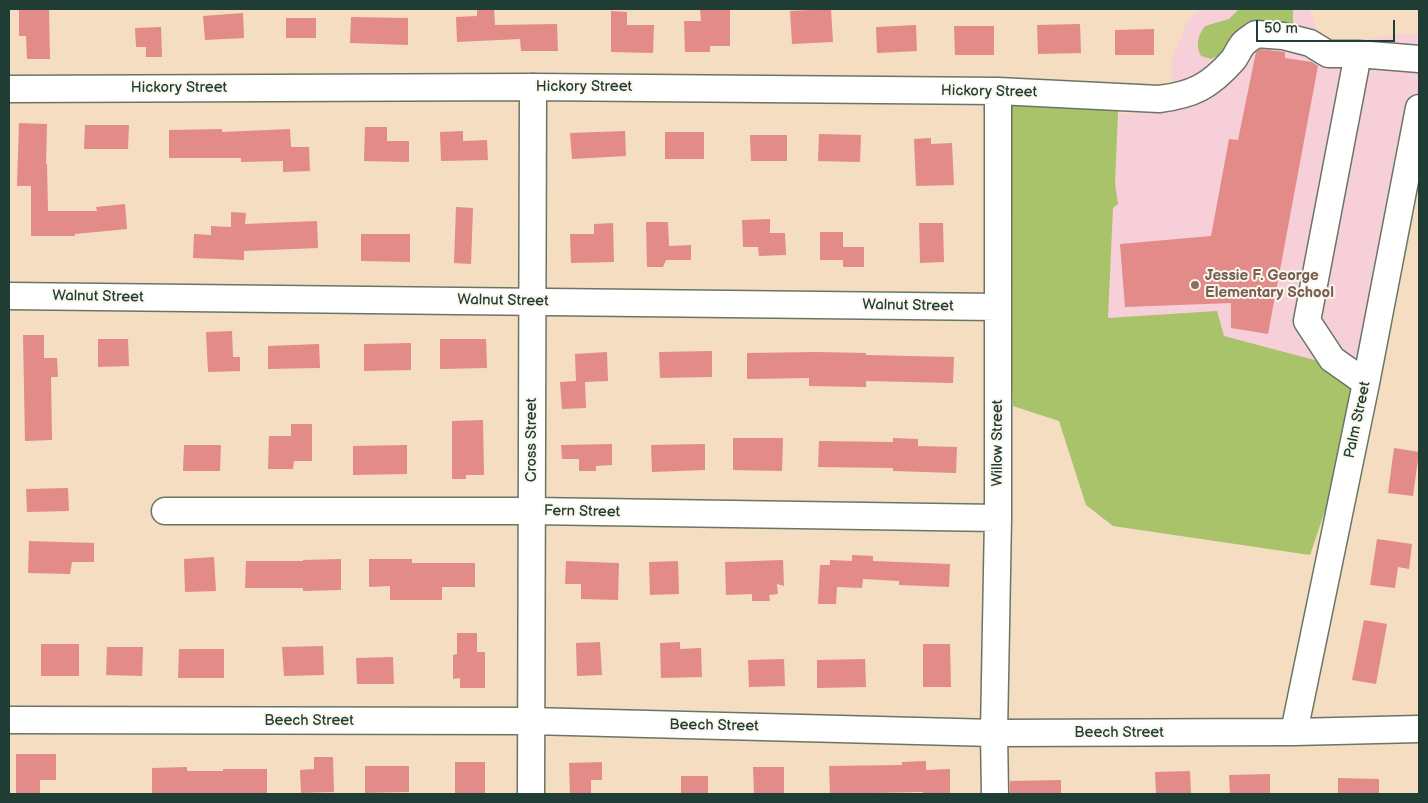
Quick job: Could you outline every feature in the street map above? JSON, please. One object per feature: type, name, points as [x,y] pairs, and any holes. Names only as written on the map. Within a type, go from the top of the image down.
[{"type":"street","name":"Hickory Street","points":[[9,89],[533,87],[998,91],[1159,99],[1196,91],[1216,77],[1234,58],[1244,43],[1256,34],[1283,36],[1310,43],[1328,54],[1358,54]]},
{"type":"street","points":[[1366,383],[1332,359],[1307,321],[1358,54],[1419,59]]},
{"type":"street","name":"Cross Street","points":[[531,794],[533,87]]},
{"type":"street","name":"Willow Street","points":[[995,794],[994,733],[998,518],[998,91]]},
{"type":"street","name":"Palm Street","points":[[1294,732],[1366,383],[1410,207],[1419,108]]},
{"type":"street","name":"Walnut Street","points":[[9,296],[998,307]]},
{"type":"street","name":"Fern Street","points":[[166,510],[532,511],[998,518]]},
{"type":"street","name":"Beech Street","points":[[9,720],[531,721],[994,733],[1294,732],[1419,729]]},
{"type":"shaded area","name":"Jessie F. George Elementary School","points":[[1200,9],[1310,9],[1320,37],[1340,44],[1395,34],[1419,35],[1419,108],[1310,555],[1113,526],[1086,505],[1059,421],[1013,406],[1118,115],[1152,111],[1162,114],[1174,96],[1172,59],[1187,22]]},
{"type":"green space","points":[[1239,9],[1293,9],[1293,30],[1211,59],[1201,56],[1198,40],[1205,26],[1229,19]]},
{"type":"green space","points":[[1119,90],[1115,183],[1118,204],[1113,208],[1108,318],[1217,311],[1224,336],[1371,375],[1310,555],[1113,526],[1086,505],[1059,421],[1013,406],[1001,210],[1001,97]]},
{"type":"building","points":[[19,9],[49,9],[50,59],[27,59],[26,36],[19,36]]},
{"type":"building","points":[[477,9],[494,9],[495,25],[557,24],[558,51],[521,51],[520,39],[457,42],[456,17],[477,16]]},
{"type":"building","points":[[700,9],[730,9],[730,46],[710,46],[710,52],[685,52],[684,21],[701,21]]},
{"type":"building","points":[[831,9],[833,42],[792,44],[790,11]]},
{"type":"building","points":[[611,11],[627,12],[627,25],[654,25],[653,53],[611,52]]},
{"type":"building","points":[[243,13],[244,38],[205,40],[203,16]]},
{"type":"building","points":[[351,17],[408,18],[408,45],[350,43]]},
{"type":"building","points":[[286,18],[316,18],[316,38],[286,38]]},
{"type":"building","points":[[1080,24],[1081,53],[1038,54],[1037,25]]},
{"type":"building","points":[[916,25],[917,51],[877,53],[876,27]]},
{"type":"building","points":[[954,26],[994,26],[994,55],[955,55]]},
{"type":"building","points":[[161,27],[162,57],[146,57],[146,47],[136,47],[135,28]]},
{"type":"building","points":[[1154,29],[1154,55],[1115,55],[1115,30]]},
{"type":"building","points":[[1260,49],[1285,52],[1285,58],[1312,62],[1318,66],[1268,334],[1231,328],[1231,303],[1125,307],[1120,244],[1211,236],[1229,139],[1238,140],[1256,52]]},
{"type":"building","points":[[19,123],[47,124],[48,211],[97,211],[96,207],[125,204],[127,229],[75,234],[75,236],[31,236],[31,186],[17,186]]},
{"type":"building","points":[[85,125],[129,125],[128,149],[84,149]]},
{"type":"building","points":[[365,127],[387,127],[387,141],[409,141],[409,162],[364,161]]},
{"type":"building","points":[[222,129],[222,132],[290,129],[291,147],[309,147],[310,171],[283,172],[283,161],[241,162],[241,158],[169,158],[169,130]]},
{"type":"building","points":[[463,131],[463,141],[487,140],[488,160],[441,161],[440,132]]},
{"type":"building","points":[[625,131],[626,156],[572,159],[570,133]]},
{"type":"building","points":[[665,132],[704,132],[704,159],[665,159]]},
{"type":"building","points":[[819,134],[861,135],[860,162],[818,161]]},
{"type":"building","points":[[750,135],[787,135],[787,161],[751,161]]},
{"type":"building","points":[[931,138],[931,144],[952,143],[954,185],[916,186],[914,139]]},
{"type":"building","points":[[456,207],[473,208],[471,264],[454,263]]},
{"type":"building","points":[[231,212],[246,213],[245,224],[317,221],[318,248],[244,251],[244,260],[193,258],[194,234],[211,235],[211,226],[231,227]]},
{"type":"building","points":[[770,219],[770,233],[785,233],[786,255],[759,256],[758,247],[743,247],[742,220]]},
{"type":"building","points":[[646,222],[668,222],[669,246],[691,245],[691,260],[666,260],[663,267],[647,267]]},
{"type":"building","points":[[613,223],[614,262],[571,263],[570,234],[594,234],[594,224]]},
{"type":"building","points":[[919,223],[943,223],[944,262],[920,263]]},
{"type":"building","points":[[820,232],[843,232],[843,260],[820,260]]},
{"type":"building","points":[[361,234],[410,234],[410,262],[361,261]]},
{"type":"building","points":[[843,247],[864,247],[864,267],[843,267]]},
{"type":"building","points":[[232,331],[233,357],[240,357],[240,371],[208,372],[206,332]]},
{"type":"building","points":[[23,335],[44,335],[44,358],[57,358],[58,377],[51,377],[52,440],[25,441]]},
{"type":"building","points":[[98,339],[128,339],[129,366],[98,367]]},
{"type":"building","points":[[440,339],[486,339],[487,368],[440,369]]},
{"type":"building","points":[[411,343],[411,370],[364,371],[364,344]]},
{"type":"building","points":[[319,344],[320,368],[268,369],[268,346]]},
{"type":"building","points":[[712,351],[712,377],[660,378],[659,352]]},
{"type":"building","points":[[607,352],[608,381],[585,382],[586,408],[562,409],[560,382],[576,381],[575,354]]},
{"type":"building","points":[[816,352],[954,357],[953,383],[866,381],[866,387],[809,386],[809,378],[747,379],[747,353]]},
{"type":"building","points":[[483,420],[484,475],[466,475],[466,479],[452,479],[452,421]]},
{"type":"building","points":[[291,424],[312,424],[312,461],[294,461],[293,469],[268,469],[269,436],[291,436]]},
{"type":"building","points":[[733,438],[783,438],[782,471],[733,470]]},
{"type":"building","points":[[893,438],[918,439],[918,446],[957,447],[956,473],[893,471],[893,468],[818,467],[819,441],[893,442]]},
{"type":"building","points":[[612,444],[612,465],[596,466],[596,471],[579,471],[579,459],[562,459],[561,445]]},
{"type":"building","points":[[705,444],[705,470],[652,472],[651,445]]},
{"type":"building","points":[[184,445],[221,445],[220,471],[183,471]]},
{"type":"building","points":[[407,445],[407,474],[353,475],[353,446]]},
{"type":"building","points":[[1394,448],[1419,452],[1413,496],[1388,493]]},
{"type":"building","points":[[68,488],[69,511],[27,512],[26,489]]},
{"type":"building","points":[[1377,539],[1412,544],[1409,569],[1398,567],[1395,588],[1370,585]]},
{"type":"building","points":[[29,541],[94,543],[94,562],[72,562],[70,574],[28,573]]},
{"type":"building","points":[[852,555],[873,556],[873,561],[950,564],[949,587],[899,585],[899,581],[863,579],[862,588],[837,587],[836,604],[818,604],[820,565],[830,565],[830,560],[852,561]]},
{"type":"building","points":[[214,557],[216,591],[185,592],[184,559]]},
{"type":"building","points":[[341,559],[341,590],[303,591],[303,588],[245,588],[246,561]]},
{"type":"building","points":[[369,559],[412,559],[412,563],[475,563],[475,587],[442,587],[442,600],[390,600],[390,586],[369,587]]},
{"type":"building","points":[[783,560],[784,586],[777,584],[778,594],[769,595],[770,601],[752,601],[752,594],[726,595],[725,562]]},
{"type":"building","points":[[566,561],[619,563],[618,600],[581,599],[581,584],[565,584]]},
{"type":"building","points":[[678,561],[679,594],[650,595],[649,562]]},
{"type":"building","points":[[1364,620],[1387,624],[1376,684],[1352,680]]},
{"type":"building","points":[[457,633],[477,633],[477,652],[485,652],[485,688],[460,688],[460,678],[453,679],[453,655],[457,654]]},
{"type":"building","points":[[600,642],[602,675],[577,676],[576,643]]},
{"type":"building","points":[[680,642],[680,649],[701,648],[702,677],[661,678],[660,643]]},
{"type":"building","points":[[41,644],[79,644],[79,676],[41,676]]},
{"type":"building","points":[[923,644],[950,644],[951,687],[923,687]]},
{"type":"building","points":[[323,646],[324,675],[284,676],[282,647]]},
{"type":"building","points":[[107,647],[143,647],[142,676],[106,675]]},
{"type":"building","points":[[179,649],[224,649],[224,678],[178,678]]},
{"type":"building","points":[[393,657],[394,684],[357,684],[356,658]]},
{"type":"building","points":[[784,659],[785,686],[749,687],[748,660]]},
{"type":"building","points":[[865,659],[866,687],[817,688],[817,660]]},
{"type":"building","points":[[16,754],[56,754],[56,780],[40,780],[40,794],[16,794]]},
{"type":"building","points":[[314,757],[333,757],[334,792],[301,793],[300,770],[314,769]]},
{"type":"building","points":[[926,761],[926,770],[950,769],[950,794],[923,794],[923,792],[830,794],[829,766],[902,765],[902,762]]},
{"type":"building","points":[[455,762],[485,762],[485,794],[455,794]]},
{"type":"building","points":[[602,762],[602,780],[591,780],[591,794],[570,794],[569,763]]},
{"type":"building","points":[[365,766],[409,766],[409,792],[365,793]]},
{"type":"building","points":[[187,767],[187,771],[267,769],[267,794],[152,794],[152,768]]},
{"type":"building","points":[[753,767],[784,767],[784,794],[754,794]]},
{"type":"building","points":[[1190,771],[1191,794],[1156,794],[1155,772]]},
{"type":"building","points":[[1270,774],[1270,794],[1230,794],[1229,775]]},
{"type":"building","points":[[681,776],[708,776],[708,794],[681,794]]},
{"type":"building","points":[[1338,778],[1379,779],[1379,794],[1338,794]]},
{"type":"building","points":[[1061,780],[1061,794],[1010,794],[1010,781]]},
{"type":"place","name":"Jessie F. George Elementary School","points":[[1195,285]]}]
